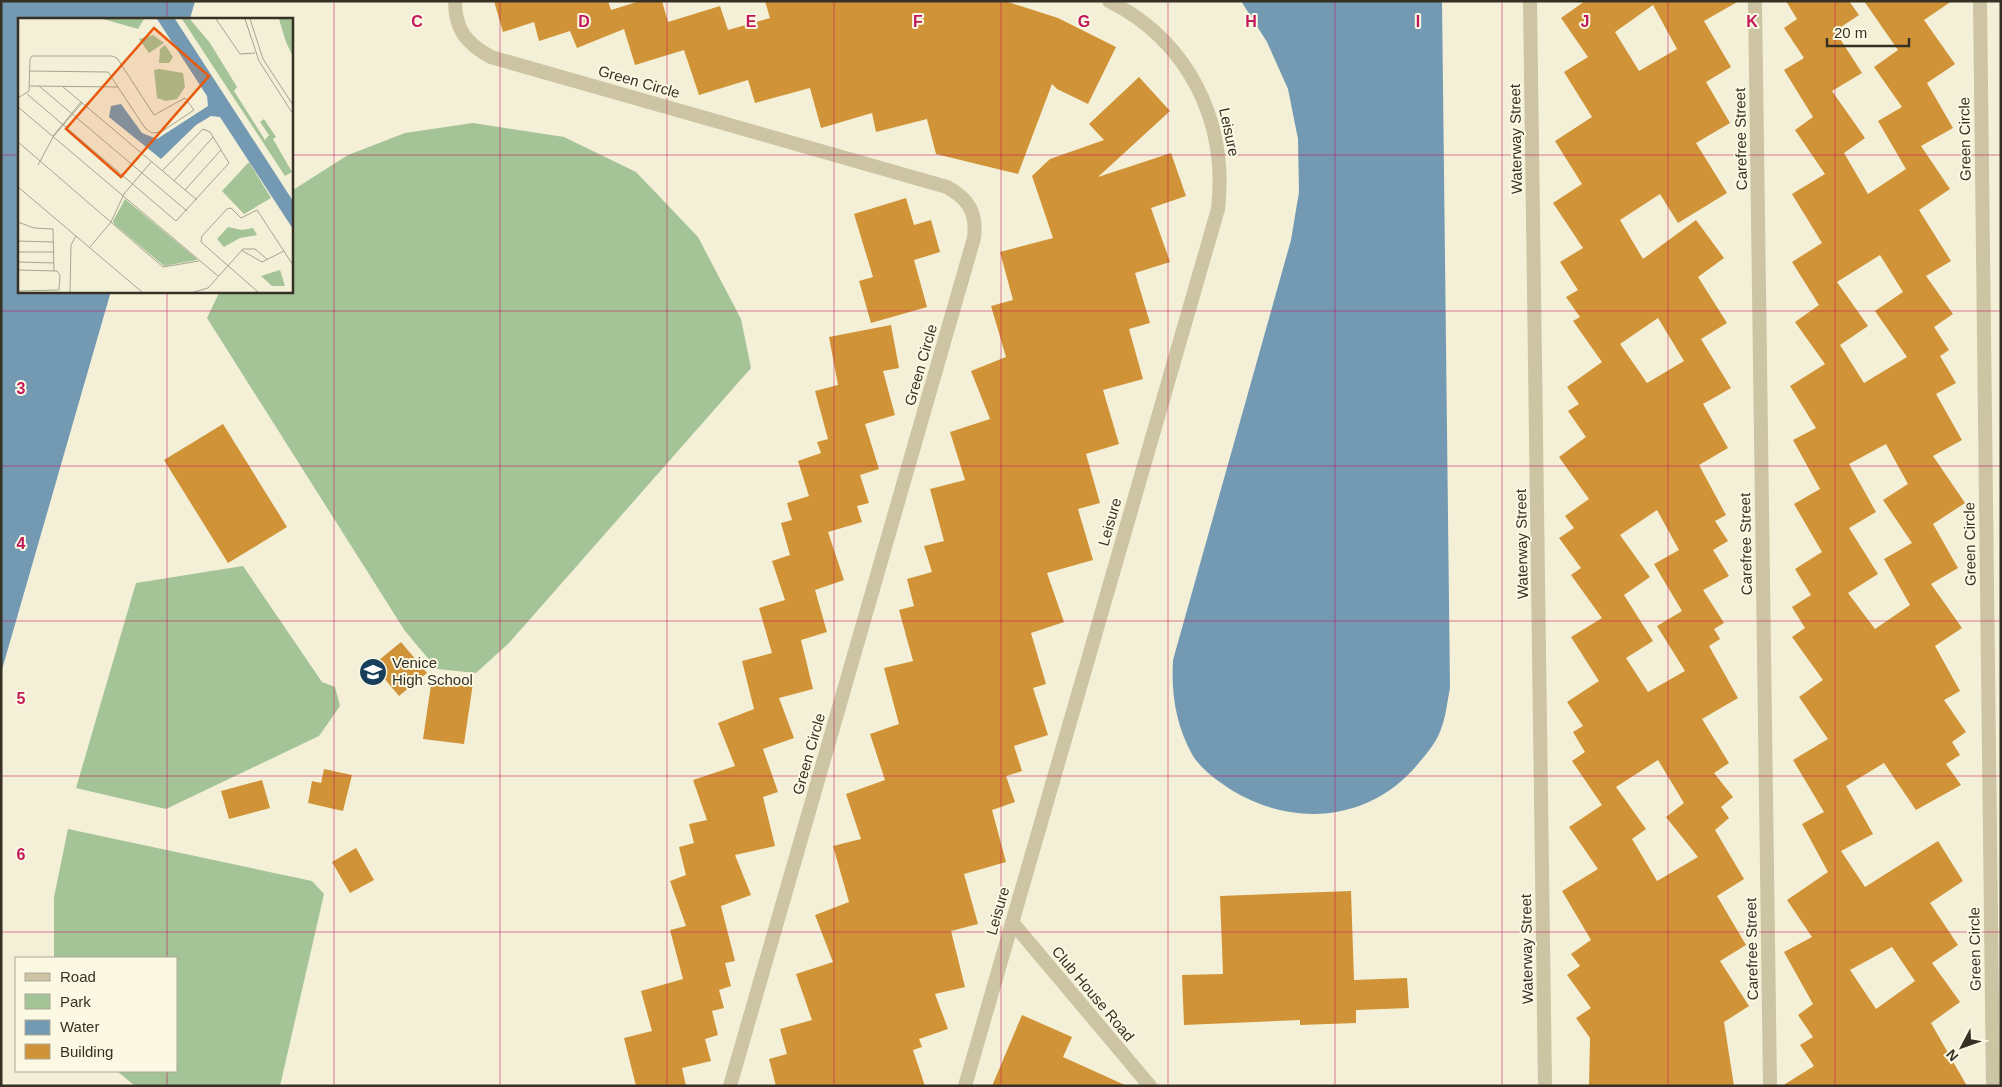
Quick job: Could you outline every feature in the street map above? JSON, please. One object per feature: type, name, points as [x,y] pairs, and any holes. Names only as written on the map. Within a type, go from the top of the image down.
[{"type":"street","name":"Green Circle","points":[[455,1],[458,26],[467,40],[480,51],[492,57],[947,188],[960,194],[971,208],[976,224],[974,238],[730,1086]]},
{"type":"street","name":"Leisure","points":[[966,1086],[1218,209],[1220,186],[1219,160],[1214,130],[1206,105],[1192,77],[1174,52],[1150,27],[1123,8],[1109,1]]},
{"type":"street","name":"Waterway Street","points":[[1530,1],[1545,1086]]},
{"type":"street","name":"Carefree Street","points":[[1755,1],[1770,1086]]},
{"type":"street","name":"Green Circle","points":[[1980,1],[1993,1086]]},
{"type":"street","name":"Club House Road","points":[[1012,922],[1150,1086]]},
{"type":"green space","points":[[473,123],[564,137],[636,172],[698,237],[741,319],[751,368],[509,643],[476,673],[437,669],[405,631],[207,318],[220,292],[292,292],[292,190],[348,155],[405,133]]},
{"type":"green space","points":[[243,566],[322,682],[335,687],[340,706],[319,736],[166,809],[76,788],[136,583]]},
{"type":"green space","points":[[68,829],[312,881],[324,894],[280,1086],[135,1086],[118,1072],[178,1072],[178,957],[54,957],[54,897]]},
{"type":"water","points":[[1,1],[195,1],[190,18],[18,18],[18,292],[111,292],[1,673]]},
{"type":"water","points":[[1241,1],[1442,1],[1450,688],[1444,720],[1437,739],[1418,764],[1399,783],[1378,797],[1355,807],[1331,813],[1306,814],[1281,810],[1257,803],[1233,791],[1217,780],[1201,766],[1187,745],[1182,733],[1174,697],[1173,660],[1291,240],[1299,192],[1298,139],[1288,89],[1267,42]]},
{"type":"building","points":[[494,1],[608,1],[611,10],[640,1],[662,1],[668,22],[720,6],[728,30],[770,18],[765,1],[1005,1],[1058,18],[1116,47],[1088,104],[1057,89],[1052,84],[1018,174],[936,154],[927,119],[876,132],[872,113],[821,128],[810,88],[755,103],[748,80],[699,95],[684,50],[635,65],[624,29],[577,48],[570,31],[539,41],[534,22],[503,32]]},
{"type":"building","points":[[1585,1],[1739,1],[1704,21],[1731,67],[1706,82],[1730,123],[1696,143],[1727,193],[1678,223],[1660,194],[1620,220],[1643,259],[1696,220],[1724,258],[1698,277],[1727,323],[1701,339],[1731,388],[1703,404],[1728,448],[1699,465],[1726,515],[1715,521],[1728,541],[1713,550],[1729,576],[1703,590],[1724,623],[1714,629],[1720,639],[1709,646],[1738,698],[1702,719],[1729,763],[1714,773],[1733,797],[1721,807],[1729,818],[1715,830],[1744,879],[1717,896],[1746,945],[1720,961],[1749,1006],[1724,1022],[1734,1086],[1589,1086],[1590,1038],[1576,1018],[1591,1008],[1567,975],[1580,966],[1571,954],[1591,940],[1562,891],[1598,869],[1569,827],[1602,805],[1572,761],[1585,752],[1573,732],[1583,726],[1567,702],[1599,681],[1571,637],[1602,618],[1571,575],[1581,568],[1559,538],[1574,528],[1565,516],[1589,499],[1559,457],[1586,437],[1568,411],[1579,404],[1567,387],[1602,362],[1573,321],[1580,317],[1566,297],[1578,290],[1560,262],[1583,248],[1553,203],[1582,184],[1555,141],[1592,117],[1564,72],[1588,57],[1561,18]],"holes":[[[1653,5],[1677,49],[1639,71],[1615,32]],[[1658,318],[1684,361],[1647,383],[1620,344]],[[1657,510],[1679,550],[1654,564],[1682,611],[1657,626],[1685,671],[1648,692],[1626,658],[1653,641],[1624,595],[1650,577],[1620,535]],[[1658,760],[1684,803],[1666,817],[1698,857],[1657,881],[1632,839],[1646,829],[1616,787]]]},
{"type":"building","points":[[1786,1],[1849,1],[1859,15],[1835,31],[1862,73],[1832,91],[1865,138],[1844,153],[1868,194],[1906,169],[1878,121],[1902,107],[1874,67],[1898,50],[1864,1],[1952,1],[1924,20],[1955,64],[1927,83],[1953,128],[1921,146],[1950,189],[1919,210],[1951,261],[1926,276],[1953,314],[1934,327],[1949,350],[1940,356],[1956,383],[1936,394],[1962,440],[1933,456],[1965,503],[1933,524],[1958,568],[1931,584],[1962,628],[1935,646],[1960,691],[1944,700],[1966,732],[1952,742],[1960,755],[1946,764],[1961,785],[1916,810],[1884,763],[1846,786],[1873,834],[1841,851],[1865,887],[1938,841],[1963,881],[1930,903],[1958,945],[1932,963],[1960,1002],[1931,1023],[1967,1086],[1782,1086],[1814,1066],[1800,1045],[1813,1037],[1798,1015],[1813,1004],[1784,952],[1812,937],[1787,900],[1828,872],[1802,824],[1824,812],[1793,760],[1828,739],[1799,697],[1823,680],[1792,637],[1805,628],[1792,607],[1811,595],[1795,569],[1822,552],[1794,504],[1820,489],[1793,440],[1816,428],[1790,386],[1825,364],[1795,322],[1819,305],[1792,262],[1822,243],[1792,194],[1825,174],[1795,130],[1813,117],[1784,70],[1804,58],[1784,28],[1797,19]],"holes":[[[1880,255],[1903,292],[1875,311],[1907,357],[1864,383],[1840,345],[1868,326],[1837,282]],[[1886,444],[1908,484],[1883,500],[1912,543],[1884,559],[1910,605],[1875,629],[1848,593],[1878,574],[1849,528],[1876,512],[1849,464]],[[1892,947],[1915,981],[1876,1009],[1850,970]]]},
{"type":"building","points":[[1139,77],[1170,111],[1098,177],[1171,153],[1186,196],[1151,208],[1170,262],[1135,273],[1150,323],[1129,329],[1143,379],[1103,390],[1119,444],[1086,454],[1100,503],[1078,509],[1093,560],[1047,573],[1064,622],[1031,633],[1046,684],[1033,688],[1048,735],[1014,746],[1022,771],[1006,776],[1015,802],[992,810],[1006,862],[964,874],[978,924],[951,931],[965,987],[935,994],[948,1029],[919,1039],[922,1047],[913,1050],[925,1086],[776,1086],[769,1059],[787,1054],[780,1029],[812,1020],[796,974],[833,962],[815,915],[849,902],[833,846],[861,839],[846,794],[885,780],[870,734],[899,724],[884,668],[913,661],[899,610],[914,606],[907,579],[932,572],[924,546],[944,541],[930,489],[965,480],[950,432],[990,419],[971,371],[1006,357],[991,306],[1013,300],[1000,252],[1053,238],[1032,176],[1050,159],[1104,140],[1089,124]]},
{"type":"building","points":[[906,198],[914,225],[931,220],[940,252],[914,260],[927,307],[871,323],[859,281],[873,277],[854,214]]},
{"type":"building","points":[[891,325],[899,368],[883,371],[895,415],[865,424],[879,469],[860,475],[869,503],[857,506],[862,522],[828,532],[844,580],[815,590],[827,632],[801,640],[813,689],[779,698],[794,738],[763,749],[778,792],[763,797],[775,846],[735,855],[751,895],[721,906],[735,961],[725,963],[731,986],[719,990],[724,1008],[712,1011],[718,1035],[705,1039],[711,1061],[682,1068],[686,1086],[636,1086],[624,1038],[652,1031],[641,991],[683,979],[670,930],[686,926],[670,881],[686,875],[679,847],[694,843],[689,824],[707,820],[693,780],[735,766],[718,723],[754,709],[742,661],[772,653],[759,608],[785,600],[772,561],[790,555],[781,523],[792,520],[787,503],[809,496],[798,461],[821,453],[817,442],[828,439],[815,391],[838,385],[829,337]]},
{"type":"building","points":[[223,424],[287,527],[228,563],[164,460]]},
{"type":"building","points":[[401,642],[427,673],[399,696],[373,665]]},
{"type":"building","points":[[432,678],[473,683],[464,744],[423,739]]},
{"type":"building","points":[[324,769],[352,775],[343,811],[308,803],[312,781],[321,783]]},
{"type":"building","points":[[262,780],[270,808],[229,819],[221,791]]},
{"type":"building","points":[[356,848],[374,880],[350,893],[332,862]]},
{"type":"building","points":[[1351,891],[1354,980],[1407,978],[1409,1008],[1356,1010],[1356,1023],[1300,1025],[1300,1020],[1184,1025],[1182,975],[1223,974],[1220,896]]},
{"type":"building","points":[[1022,1015],[1072,1037],[1063,1057],[1127,1086],[992,1086]]},
{"type":"place","name":"Venice High School","points":[[373,672]]}]
